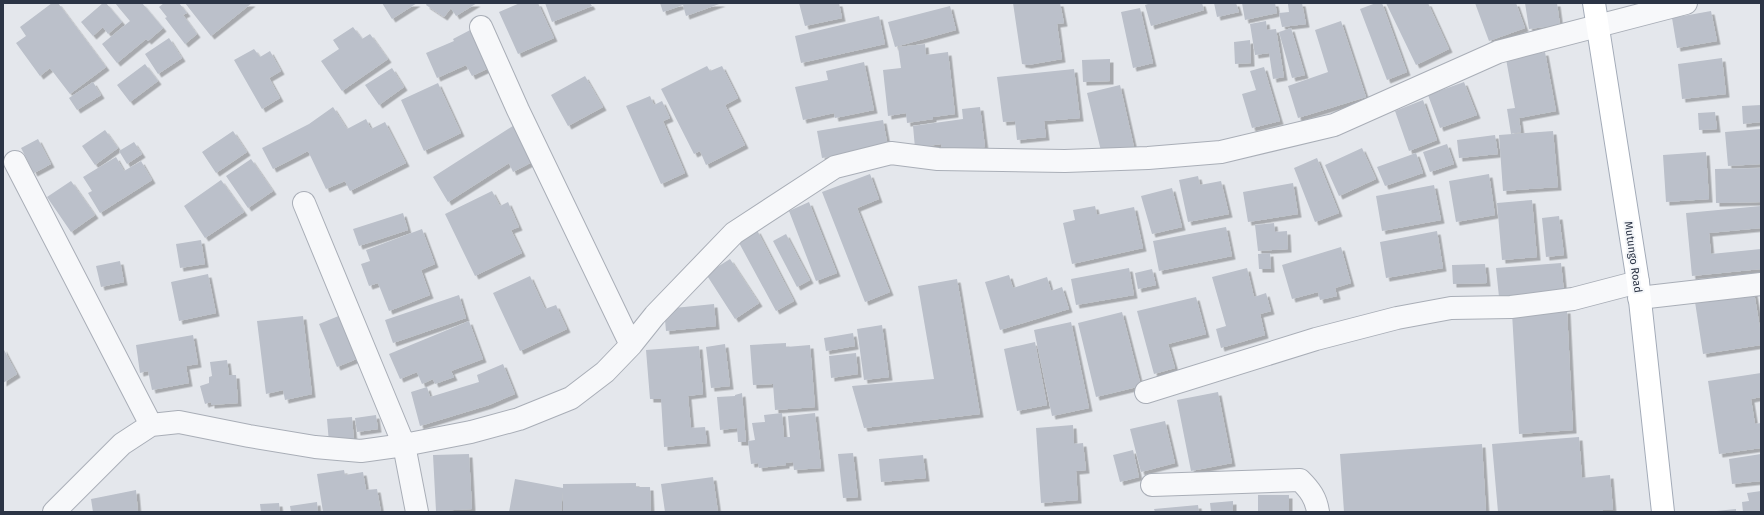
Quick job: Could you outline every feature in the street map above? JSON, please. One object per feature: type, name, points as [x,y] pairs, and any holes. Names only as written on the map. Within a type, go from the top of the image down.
[{"type":"main road","name":"Mutungo Road","points":[[1594,3],[1639,290],[1663,512]]},
{"type":"street","points":[[54,512],[122,444],[151,425],[179,422],[315,447],[361,451],[404,445],[471,432],[519,419],[571,398],[605,372],[631,345],[655,315],[734,233],[834,167],[891,153],[938,159],[1065,161],[1148,158],[1220,152],[1334,125],[1498,52],[1686,3]]},
{"type":"street","points":[[481,27],[518,110],[631,345]]},
{"type":"street","points":[[15,162],[151,425]]},
{"type":"street","points":[[304,202],[404,445],[417,512]]},
{"type":"street","points":[[1146,392],[1316,339],[1397,318],[1450,308],[1511,307],[1639,290],[1761,284]]},
{"type":"street","points":[[1152,485],[1300,480],[1312,491],[1317,504],[1318,512]]},
{"type":"building","points":[[52,3],[58,3],[106,67],[70,94],[50,68],[40,76],[16,43],[26,36],[20,27]]},
{"type":"building","points":[[103,3],[106,3],[122,22],[108,34],[103,27],[93,36],[81,22]]},
{"type":"building","points":[[115,3],[142,3],[163,28],[148,41],[146,39],[117,63],[102,44],[130,21]]},
{"type":"building","points":[[164,3],[179,3],[187,13],[183,15],[197,34],[185,44],[165,18],[167,17],[159,7]]},
{"type":"building","points":[[185,3],[252,3],[211,36]]},
{"type":"building","points":[[382,3],[417,3],[392,19]]},
{"type":"building","points":[[427,3],[477,3],[456,16],[451,8],[444,17],[426,5]]},
{"type":"building","points":[[520,3],[538,3],[554,38],[518,54],[499,12]]},
{"type":"building","points":[[545,3],[590,3],[592,6],[552,22]]},
{"type":"building","points":[[660,3],[722,3],[686,16],[683,5],[663,12]]},
{"type":"building","points":[[799,3],[839,3],[842,18],[805,26]]},
{"type":"building","points":[[1013,3],[1060,3],[1064,23],[1057,24],[1062,59],[1028,65],[1022,64]]},
{"type":"building","points":[[1151,3],[1202,3],[1204,10],[1151,26],[1145,5]]},
{"type":"building","points":[[1214,3],[1236,3],[1239,12],[1217,17]]},
{"type":"building","points":[[1242,3],[1275,3],[1277,13],[1245,20]]},
{"type":"building","points":[[1302,3],[1306,24],[1282,27],[1279,13],[1289,12],[1288,4]]},
{"type":"building","points":[[1376,3],[1382,3],[1407,72],[1387,80],[1360,9]]},
{"type":"building","points":[[1386,3],[1428,3],[1449,49],[1416,65]]},
{"type":"building","points":[[1475,3],[1516,3],[1525,28],[1489,41]]},
{"type":"building","points":[[1525,3],[1557,3],[1560,25],[1529,29]]},
{"type":"building","points":[[950,6],[956,30],[895,47],[888,22]]},
{"type":"building","points":[[1140,8],[1153,63],[1133,68],[1121,12]]},
{"type":"building","points":[[1711,11],[1717,41],[1677,48],[1672,18]]},
{"type":"building","points":[[879,16],[885,44],[801,63],[795,36]]},
{"type":"building","points":[[1266,21],[1267,30],[1276,29],[1284,77],[1273,79],[1269,53],[1255,55],[1250,24]]},
{"type":"building","points":[[1341,21],[1366,97],[1298,118],[1288,86],[1328,72],[1315,30]]},
{"type":"building","points":[[353,27],[362,39],[370,34],[388,59],[342,91],[321,61],[339,49],[333,40]]},
{"type":"building","points":[[474,28],[493,66],[472,76],[466,65],[437,78],[426,53],[454,41],[453,39]]},
{"type":"building","points":[[1291,28],[1305,75],[1292,78],[1279,32]]},
{"type":"building","points":[[169,38],[182,58],[158,74],[145,54]]},
{"type":"building","points":[[1250,40],[1251,63],[1235,64],[1234,42]]},
{"type":"building","points":[[925,44],[926,55],[948,52],[955,114],[907,123],[906,113],[888,116],[883,70],[901,68],[898,47]]},
{"type":"building","points":[[254,49],[260,57],[270,51],[281,71],[269,78],[280,98],[262,109],[234,60]]},
{"type":"building","points":[[1545,52],[1556,111],[1519,118],[1521,132],[1511,134],[1507,109],[1515,108],[1506,59]]},
{"type":"building","points":[[1722,58],[1726,94],[1682,99],[1678,64]]},
{"type":"building","points":[[1110,59],[1110,81],[1083,82],[1082,60]]},
{"type":"building","points":[[864,62],[874,110],[835,118],[834,113],[803,120],[795,87],[828,80],[826,71]]},
{"type":"building","points":[[145,64],[158,81],[130,102],[117,85]]},
{"type":"building","points":[[707,66],[710,71],[722,66],[738,98],[725,105],[745,145],[706,165],[700,151],[694,154],[661,89]]},
{"type":"building","points":[[1264,67],[1280,121],[1252,128],[1242,94],[1256,90],[1250,71]]},
{"type":"building","points":[[392,68],[404,87],[379,105],[365,85]]},
{"type":"building","points":[[1074,69],[1080,118],[1044,121],[1046,137],[1017,140],[1015,121],[1003,122],[997,77]]},
{"type":"building","points":[[585,76],[603,107],[568,126],[551,95]]},
{"type":"building","points":[[93,82],[101,95],[77,110],[69,98]]},
{"type":"building","points":[[1464,82],[1477,115],[1440,128],[1428,95]]},
{"type":"building","points":[[438,83],[461,133],[424,151],[401,100]]},
{"type":"building","points":[[1120,85],[1134,147],[1102,155],[1087,93]]},
{"type":"building","points":[[650,96],[654,105],[662,101],[670,118],[663,121],[685,173],[661,184],[626,106]]},
{"type":"building","points":[[1423,100],[1437,140],[1409,151],[1395,111]]},
{"type":"building","points":[[1761,105],[1761,122],[1743,124],[1742,106]]},
{"type":"building","points":[[333,107],[347,129],[366,119],[371,129],[385,122],[406,163],[350,191],[345,181],[326,189],[308,151],[273,169],[262,148],[309,124]]},
{"type":"building","points":[[980,107],[985,147],[942,153],[941,144],[915,148],[913,126],[963,119],[962,109]]},
{"type":"building","points":[[1715,112],[1717,129],[1699,130],[1698,113]]},
{"type":"building","points":[[883,120],[888,147],[822,158],[817,131]]},
{"type":"building","points":[[516,124],[534,161],[513,172],[509,163],[448,202],[433,177]]},
{"type":"building","points":[[1761,129],[1761,164],[1728,166],[1725,132]]},
{"type":"building","points":[[105,130],[118,148],[95,165],[82,146]]},
{"type":"building","points":[[233,131],[247,152],[216,173],[202,152]]},
{"type":"building","points":[[1553,131],[1558,187],[1503,191],[1499,135]]},
{"type":"building","points":[[1495,135],[1498,154],[1459,158],[1457,140]]},
{"type":"building","points":[[38,139],[51,164],[34,173],[21,148]]},
{"type":"building","points":[[134,142],[142,154],[127,164],[119,151]]},
{"type":"building","points":[[1447,144],[1454,164],[1430,172],[1423,152]]},
{"type":"building","points":[[1362,148],[1376,179],[1339,196],[1325,165]]},
{"type":"building","points":[[1706,152],[1709,199],[1666,202],[1663,155]]},
{"type":"building","points":[[1416,153],[1423,173],[1385,186],[1377,167]]},
{"type":"building","points":[[116,157],[124,171],[141,161],[152,180],[100,213],[88,193],[92,191],[83,177]]},
{"type":"building","points":[[1317,158],[1339,213],[1315,222],[1294,168]]},
{"type":"building","points":[[251,159],[273,191],[248,208],[226,176]]},
{"type":"building","points":[[1761,168],[1761,202],[1716,203],[1715,169]]},
{"type":"building","points":[[870,174],[879,199],[857,208],[890,292],[865,302],[822,192]]},
{"type":"building","points":[[1489,174],[1495,215],[1456,222],[1449,181]]},
{"type":"building","points":[[1198,176],[1200,185],[1221,181],[1229,214],[1188,222],[1179,180]]},
{"type":"building","points":[[221,180],[244,212],[205,238],[184,206]]},
{"type":"building","points":[[71,181],[95,215],[71,232],[47,197]]},
{"type":"building","points":[[1293,183],[1298,214],[1248,222],[1243,192]]},
{"type":"building","points":[[1434,185],[1441,220],[1382,231],[1376,196]]},
{"type":"building","points":[[1172,188],[1182,227],[1152,234],[1141,196]]},
{"type":"building","points":[[492,191],[500,206],[508,202],[519,227],[511,230],[522,253],[475,276],[445,214]]},
{"type":"building","points":[[1532,200],[1537,257],[1502,260],[1497,203]]},
{"type":"building","points":[[809,202],[837,273],[816,281],[789,211]]},
{"type":"building","points":[[1095,206],[1097,215],[1134,207],[1143,248],[1072,264],[1063,223],[1075,220],[1073,210]]},
{"type":"building","points":[[1761,206],[1761,228],[1709,233],[1711,254],[1761,249],[1761,269],[1692,276],[1686,213]]},
{"type":"building","points":[[403,213],[408,230],[359,246],[353,229]]},
{"type":"building","points":[[1559,216],[1564,255],[1546,257],[1542,218]]},
{"type":"building","points":[[1274,223],[1275,232],[1287,231],[1288,249],[1258,251],[1255,225]]},
{"type":"building","points":[[1226,227],[1232,256],[1159,271],[1153,241]]},
{"type":"building","points":[[422,229],[435,264],[421,270],[430,295],[389,311],[378,283],[369,286],[361,264],[370,261],[366,250]]},
{"type":"building","points":[[757,230],[794,301],[776,311],[738,241]]},
{"type":"building","points":[[1437,231],[1443,268],[1386,278],[1380,242]]},
{"type":"building","points":[[786,234],[810,280],[797,287],[773,241]]},
{"type":"building","points":[[201,240],[205,264],[180,268],[176,244]]},
{"type":"building","points":[[1341,247],[1351,283],[1335,288],[1337,296],[1320,300],[1318,292],[1292,299],[1282,265]]},
{"type":"building","points":[[1270,253],[1271,269],[1259,269],[1258,254]]},
{"type":"building","points":[[730,259],[759,303],[735,319],[706,274]]},
{"type":"building","points":[[120,261],[124,282],[101,287],[96,266]]},
{"type":"building","points":[[1561,263],[1564,292],[1499,297],[1496,268]]},
{"type":"building","points":[[1485,264],[1487,283],[1453,284],[1452,265]]},
{"type":"building","points":[[1129,268],[1134,295],[1076,305],[1071,279]]},
{"type":"building","points":[[1247,268],[1254,297],[1266,293],[1271,311],[1260,314],[1265,335],[1221,348],[1216,329],[1226,326],[1212,277]]},
{"type":"building","points":[[1152,269],[1156,285],[1138,289],[1135,273]]},
{"type":"building","points":[[208,274],[216,313],[179,321],[171,282]]},
{"type":"building","points":[[1009,275],[1013,288],[1047,277],[1051,291],[1062,287],[1069,309],[1000,330],[985,282]]},
{"type":"building","points":[[530,276],[545,309],[556,305],[567,329],[520,351],[493,293]]},
{"type":"building","points":[[957,279],[980,414],[864,428],[852,386],[934,379],[918,286]]},
{"type":"building","points":[[1754,292],[1761,334],[1761,345],[1703,354],[1695,302]]},
{"type":"building","points":[[459,295],[466,318],[393,343],[385,320]]},
{"type":"building","points":[[1196,297],[1206,334],[1168,344],[1175,368],[1154,374],[1137,311]]},
{"type":"building","points":[[714,304],[716,326],[666,331],[664,309]]},
{"type":"building","points":[[1567,310],[1573,430],[1519,434],[1512,313]]},
{"type":"building","points":[[1122,312],[1141,386],[1096,397],[1078,323]]},
{"type":"building","points":[[341,315],[359,358],[337,367],[319,324]]},
{"type":"building","points":[[303,316],[312,394],[285,400],[283,390],[266,394],[257,321]]},
{"type":"building","points":[[469,321],[483,359],[451,371],[454,377],[435,384],[433,379],[422,384],[417,372],[400,379],[389,354]]},
{"type":"building","points":[[1071,322],[1089,408],[1052,416],[1034,330]]},
{"type":"building","points":[[882,325],[889,377],[864,380],[857,329]]},
{"type":"building","points":[[853,333],[855,346],[826,351],[824,338]]},
{"type":"building","points":[[193,335],[198,364],[186,366],[189,383],[152,390],[148,371],[140,373],[136,345]]},
{"type":"building","points":[[1035,342],[1047,405],[1017,411],[1004,349]]},
{"type":"building","points":[[786,343],[786,347],[810,345],[815,407],[775,410],[773,384],[753,385],[750,345]]},
{"type":"building","points":[[725,344],[730,386],[711,388],[706,347]]},
{"type":"building","points":[[699,346],[703,394],[688,396],[691,428],[705,427],[707,443],[664,447],[661,399],[650,399],[646,350]]},
{"type":"building","points":[[3,348],[17,374],[3,383]]},
{"type":"building","points":[[856,353],[858,374],[831,378],[829,356]]},
{"type":"building","points":[[227,360],[229,375],[236,375],[238,403],[211,405],[211,402],[205,404],[200,386],[209,383],[209,377],[212,376],[210,362]]},
{"type":"building","points":[[503,364],[515,394],[489,405],[420,426],[411,392],[427,387],[430,397],[479,382],[477,375]]},
{"type":"building","points":[[1761,373],[1761,397],[1751,399],[1755,424],[1761,423],[1761,448],[1719,454],[1708,381]]},
{"type":"building","points":[[1218,392],[1232,463],[1191,471],[1177,400]]},
{"type":"building","points":[[742,393],[746,442],[738,442],[737,428],[720,430],[717,397],[735,396]]},
{"type":"building","points":[[782,413],[784,437],[790,437],[788,416],[815,413],[821,468],[794,470],[793,462],[786,463],[786,465],[759,468],[758,463],[751,464],[748,441],[755,440],[752,423],[765,422],[764,415]]},
{"type":"building","points":[[376,415],[378,429],[357,432],[355,418]]},
{"type":"building","points":[[352,417],[354,441],[329,443],[327,419]]},
{"type":"building","points":[[1165,421],[1175,463],[1141,472],[1130,429]]},
{"type":"building","points":[[1073,425],[1074,444],[1083,443],[1086,470],[1076,471],[1078,500],[1041,503],[1036,428]]},
{"type":"building","points":[[1579,437],[1582,478],[1610,475],[1613,510],[1603,510],[1603,512],[1498,512],[1492,444]]},
{"type":"building","points":[[1482,444],[1486,512],[1344,512],[1340,454]]},
{"type":"building","points":[[1133,450],[1139,477],[1120,482],[1113,455]]},
{"type":"building","points":[[853,453],[858,497],[843,498],[838,454]]},
{"type":"building","points":[[469,454],[472,509],[436,511],[433,455]]},
{"type":"building","points":[[1761,454],[1761,481],[1732,484],[1729,459]]},
{"type":"building","points":[[923,455],[926,478],[881,482],[879,459]]},
{"type":"building","points":[[344,470],[345,475],[363,472],[366,490],[377,489],[381,512],[323,512],[317,474]]},
{"type":"building","points":[[713,477],[718,512],[665,512],[661,484]]},
{"type":"building","points":[[515,479],[563,488],[563,484],[636,483],[636,487],[650,487],[651,512],[563,512],[563,491],[561,512],[509,512]]},
{"type":"building","points":[[136,490],[138,512],[93,512],[91,499]]},
{"type":"building","points":[[1761,491],[1761,512],[1743,512],[1742,502],[1749,501],[1747,493]]},
{"type":"building","points":[[1258,495],[1289,495],[1289,512],[1258,512]]},
{"type":"building","points":[[1233,501],[1233,512],[1211,512],[1210,503]]},
{"type":"building","points":[[317,502],[318,512],[291,512],[290,506]]},
{"type":"building","points":[[279,503],[280,512],[261,512],[260,504]]},
{"type":"building","points":[[1198,505],[1199,512],[1155,512],[1154,509]]},
{"type":"building","points":[[1736,509],[1736,512],[1716,512],[1716,511]]}]
